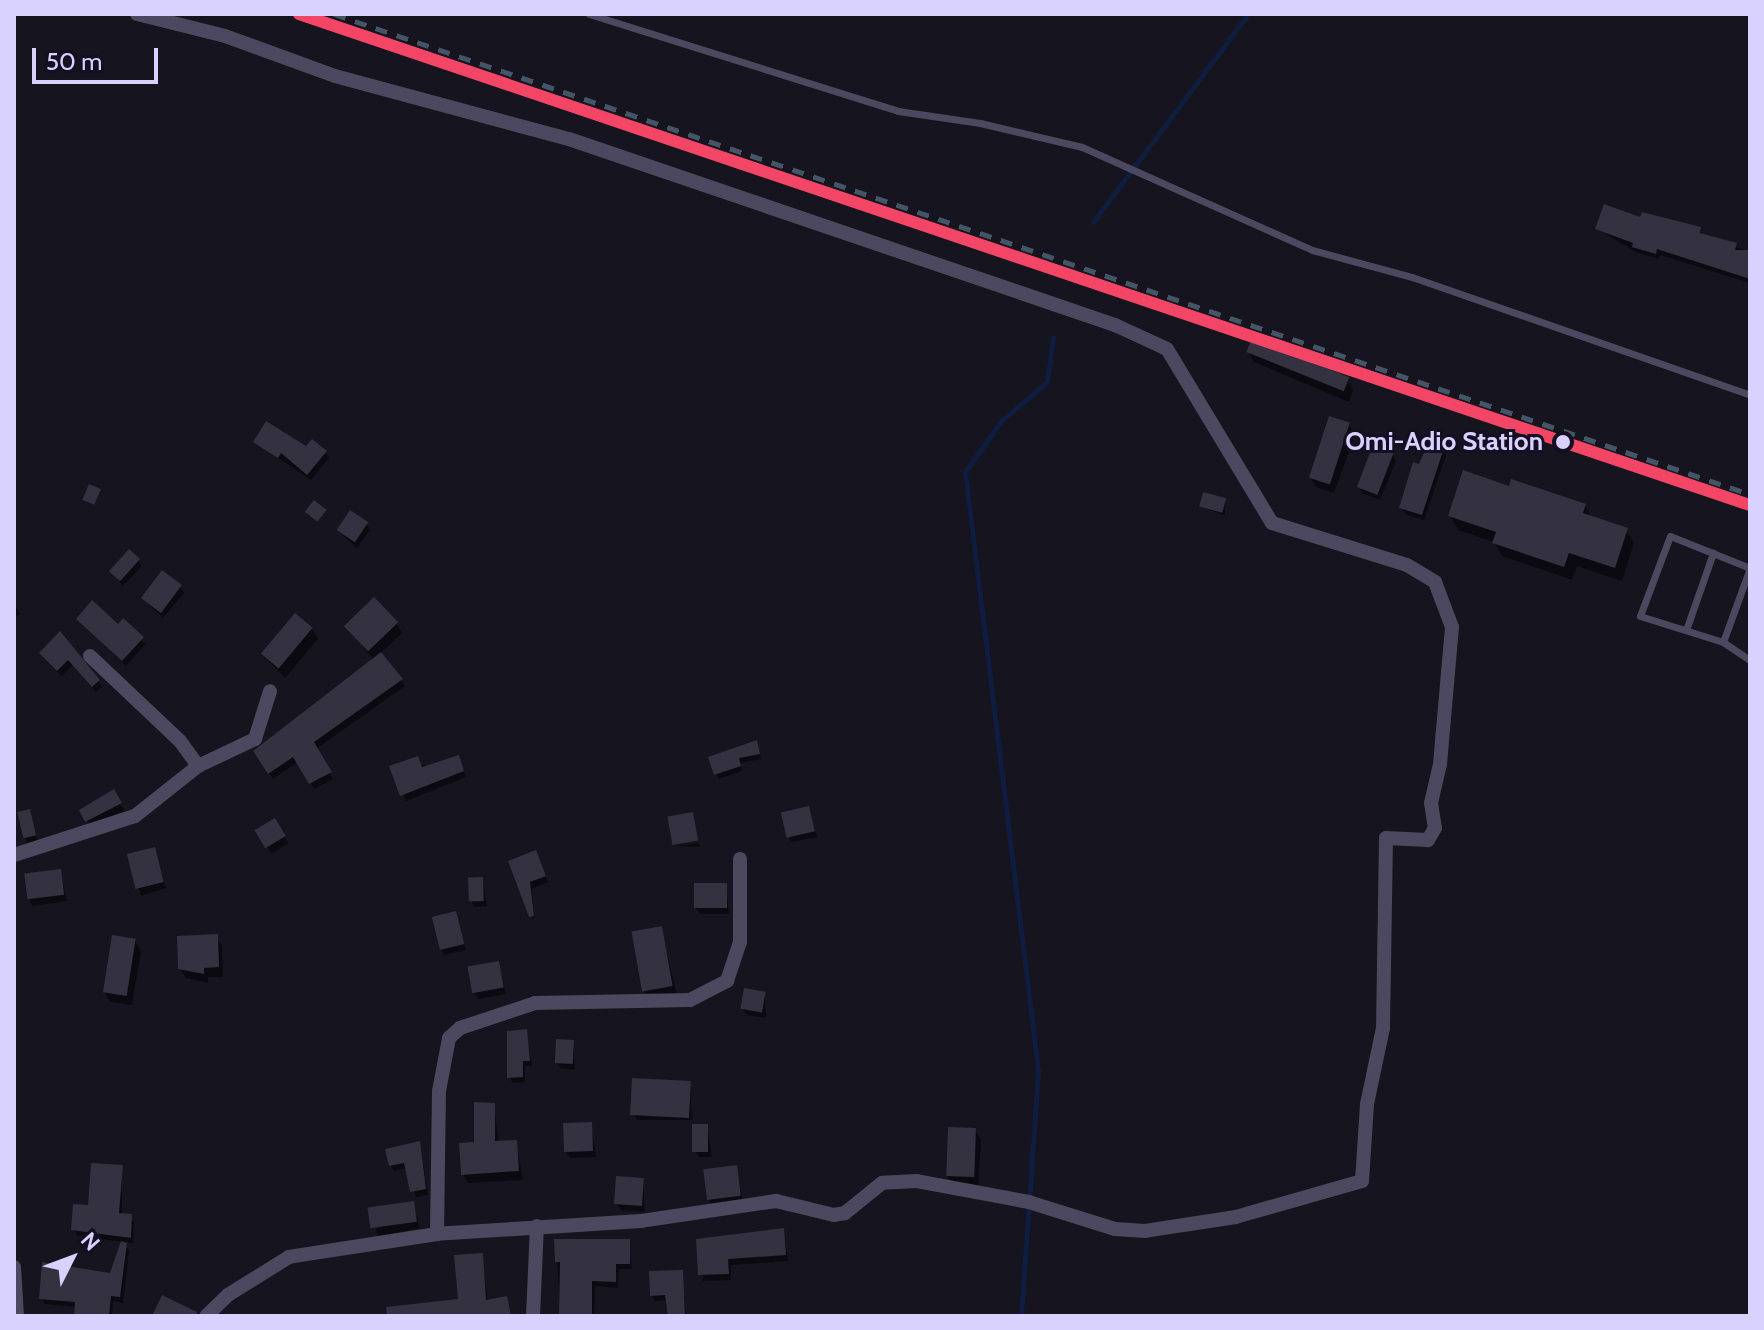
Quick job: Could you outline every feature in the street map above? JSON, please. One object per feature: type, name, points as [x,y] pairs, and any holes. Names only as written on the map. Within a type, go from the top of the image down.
[{"type":"street","points":[[137,14],[225,36],[335,76],[569,139],[1115,325],[1167,349],[1272,523],[1407,565],[1435,582],[1452,627],[1440,764],[1431,803],[1435,828],[1428,840],[1386,838],[1383,1028],[1367,1104],[1362,1181],[1236,1217],[1145,1231],[1115,1229],[1029,1202],[917,1181],[882,1183],[845,1213],[834,1215],[776,1201],[641,1221],[437,1234],[289,1257],[228,1295],[206,1316]]},
{"type":"street","points":[[90,656],[180,741],[198,766]]},
{"type":"street","points":[[14,855],[135,816],[198,766],[255,739],[270,691]]},
{"type":"street","points":[[437,1234],[439,1091],[449,1038],[460,1028],[535,1003],[690,1000],[727,981],[740,942],[740,859]]},
{"type":"street","points":[[533,1316],[537,1226]]},
{"type":"street","points":[[14,1267],[17,1316]]},
{"type":"lane","points":[[589,14],[898,111],[980,123],[1082,147],[1312,250],[1412,277],[1750,395]]},
{"type":"lane","points":[[1723,642],[1750,568],[1670,536],[1640,616],[1723,642],[1750,660]]},
{"type":"lane","points":[[1686,630],[1713,553]]},
{"type":"building","points":[[1604,204],[1640,217],[1642,212],[1701,227],[1700,233],[1737,243],[1735,250],[1750,250],[1750,279],[1657,249],[1656,254],[1632,247],[1633,243],[1595,229]]},
{"type":"building","points":[[1252,338],[1349,377],[1344,391],[1246,352]]},
{"type":"building","points":[[1329,416],[1350,423],[1330,485],[1309,478]]},
{"type":"building","points":[[266,421],[306,446],[312,439],[327,451],[307,475],[281,453],[278,458],[253,442]]},
{"type":"building","points":[[1429,442],[1444,448],[1422,515],[1399,508],[1413,462],[1419,464]]},
{"type":"building","points":[[1373,445],[1394,453],[1377,495],[1357,487]]},
{"type":"building","name":"Omi-Adio Station","points":[[1463,470],[1509,486],[1511,479],[1586,504],[1583,513],[1628,528],[1615,568],[1569,553],[1564,567],[1492,543],[1496,532],[1448,516]]},
{"type":"building","points":[[89,484],[101,489],[94,505],[82,500]]},
{"type":"building","points":[[1203,492],[1226,498],[1222,513],[1199,506]]},
{"type":"building","points":[[314,500],[327,510],[317,522],[305,512]]},
{"type":"building","points":[[350,510],[368,522],[355,542],[337,530]]},
{"type":"building","points":[[129,549],[140,559],[120,581],[109,571]]},
{"type":"building","points":[[162,570],[182,585],[161,613],[141,598]]},
{"type":"building","points":[[374,597],[398,622],[368,651],[344,626]]},
{"type":"building","points":[[92,600],[118,624],[123,618],[144,637],[122,661],[76,619]]},
{"type":"building","points":[[295,613],[313,628],[279,668],[261,654]]},
{"type":"building","points":[[60,631],[100,680],[92,687],[68,660],[57,671],[39,653]]},
{"type":"building","points":[[381,652],[403,679],[314,742],[332,772],[309,784],[293,757],[268,774],[253,751]]},
{"type":"building","points":[[757,740],[760,754],[739,758],[741,766],[714,775],[708,757]]},
{"type":"building","points":[[459,755],[464,771],[400,796],[389,766],[418,756],[422,767]]},
{"type":"building","points":[[114,789],[122,803],[85,822],[79,810]]},
{"type":"building","points":[[809,806],[815,831],[787,838],[781,813]]},
{"type":"building","points":[[30,809],[36,835],[23,838],[17,812]]},
{"type":"building","points":[[693,812],[698,841],[672,845],[667,817]]},
{"type":"building","points":[[275,818],[286,836],[265,848],[254,830]]},
{"type":"building","points":[[155,847],[164,882],[136,889],[127,854]]},
{"type":"building","points":[[536,850],[546,876],[530,882],[534,916],[529,917],[508,861]]},
{"type":"building","points":[[61,869],[64,895],[27,899],[24,874]]},
{"type":"building","points":[[483,877],[484,901],[469,902],[468,878]]},
{"type":"building","points":[[694,883],[727,883],[727,908],[694,908]]},
{"type":"building","points":[[456,911],[464,944],[440,950],[432,917]]},
{"type":"building","points":[[662,926],[673,986],[642,991],[631,931]]},
{"type":"building","points":[[218,934],[219,967],[204,968],[204,974],[178,969],[177,936]]},
{"type":"building","points":[[112,935],[136,939],[127,996],[103,992]]},
{"type":"building","points":[[499,961],[504,988],[472,993],[467,967]]},
{"type":"building","points":[[744,988],[766,992],[762,1013],[740,1009]]},
{"type":"building","points":[[527,1029],[530,1061],[523,1061],[523,1077],[507,1078],[507,1031]]},
{"type":"building","points":[[556,1039],[574,1040],[573,1064],[555,1063]]},
{"type":"building","points":[[632,1078],[691,1081],[689,1118],[630,1115]]},
{"type":"building","points":[[474,1102],[495,1103],[495,1141],[517,1140],[519,1171],[461,1175],[459,1143],[474,1142]]},
{"type":"building","points":[[592,1122],[593,1151],[564,1152],[563,1123]]},
{"type":"building","points":[[692,1124],[708,1124],[708,1152],[692,1152]]},
{"type":"building","points":[[948,1127],[976,1128],[974,1177],[946,1176]]},
{"type":"building","points":[[420,1141],[426,1189],[410,1192],[404,1163],[389,1166],[385,1149]]},
{"type":"building","points":[[91,1163],[123,1165],[119,1213],[132,1214],[131,1238],[71,1230],[73,1204],[88,1205]]},
{"type":"building","points":[[737,1165],[741,1196],[707,1200],[703,1169]]},
{"type":"building","points":[[616,1176],[644,1178],[642,1206],[614,1204]]},
{"type":"building","points":[[414,1201],[417,1222],[370,1228],[367,1208]]},
{"type":"building","points":[[784,1228],[786,1255],[728,1259],[729,1274],[698,1275],[696,1239]]},
{"type":"building","points":[[554,1239],[630,1239],[630,1264],[616,1264],[616,1282],[592,1281],[592,1316],[559,1316],[560,1262],[555,1262]]},
{"type":"building","points":[[121,1241],[127,1243],[120,1297],[111,1296],[109,1316],[74,1316],[75,1302],[39,1299],[42,1262],[110,1273]]},
{"type":"building","points":[[483,1253],[486,1300],[507,1296],[511,1316],[387,1316],[386,1307],[458,1299],[454,1255]]},
{"type":"building","points":[[683,1270],[685,1316],[668,1316],[665,1295],[650,1296],[649,1271]]},
{"type":"building","points":[[162,1295],[197,1312],[196,1316],[152,1316]]},
{"type":"waterway","points":[[1093,222],[1248,14]]},
{"type":"waterway","points":[[1021,1316],[1038,1070],[965,472],[1001,421],[1047,382],[1053,337]]},
{"type":"railway","points":[[334,14],[1750,494]]},
{"type":"transit line","points":[[299,14],[1750,505]]},
{"type":"place","name":"Omi-Adio Station","points":[[1563,442]]}]
